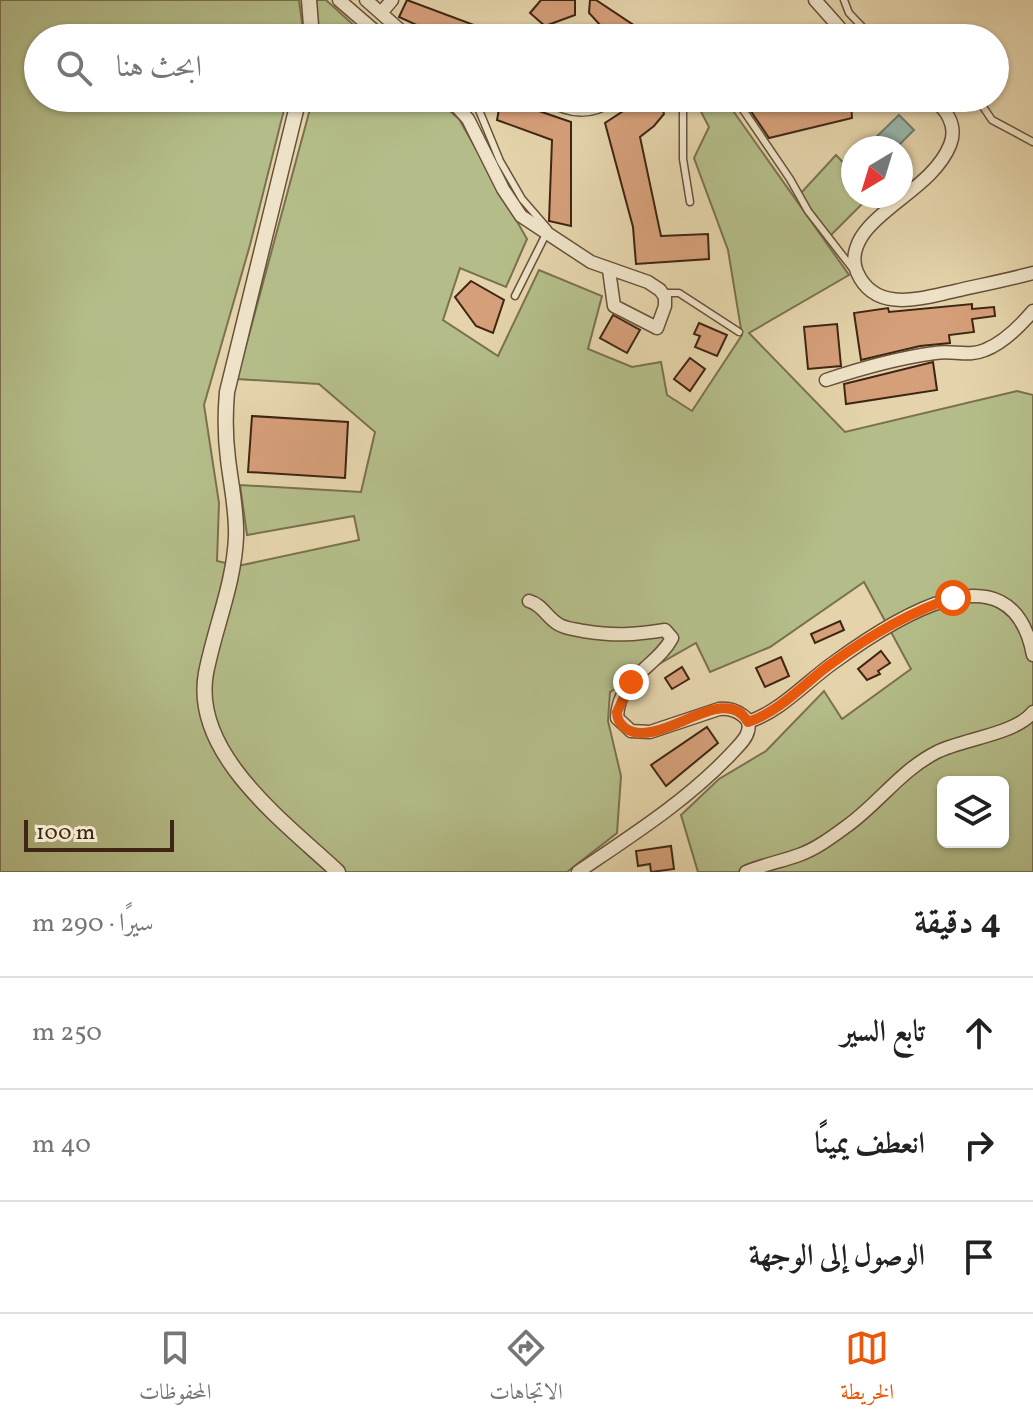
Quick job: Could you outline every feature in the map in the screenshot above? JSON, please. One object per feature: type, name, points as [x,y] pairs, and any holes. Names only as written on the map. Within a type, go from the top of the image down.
[{"type":"street","points":[[309,0],[311,24]]},
{"type":"street","points":[[339,0],[367,24]]},
{"type":"street","points":[[366,0],[393,24]]},
{"type":"street","points":[[381,13],[392,0]]},
{"type":"street","points":[[815,0],[836,24]]},
{"type":"street","points":[[296,112],[227,392],[224,425],[236,534],[230,580],[206,674],[205,708],[217,742],[249,786],[338,872]]},
{"type":"street","points":[[462,112],[521,216],[550,237],[609,270],[648,282],[662,293],[665,306],[657,328],[614,306],[609,270]]},
{"type":"street","points":[[944,112],[953,126],[950,147],[919,182],[862,236],[854,255],[858,274],[873,292],[898,300],[928,297],[1033,273]]},
{"type":"street","points":[[826,380],[868,366],[932,353],[970,354],[985,351],[1033,311]]},
{"type":"street","points":[[748,722],[772,712],[831,664],[880,632],[925,608],[953,598],[977,595],[1000,600],[1021,617],[1028,631],[1033,655]]},
{"type":"street","points":[[529,601],[537,603],[555,623],[566,628],[612,636],[634,636],[665,630],[670,634],[672,638],[668,646],[636,675],[619,704],[617,718],[631,731],[650,732],[719,709],[737,711],[748,722],[749,730],[739,745],[680,802],[578,872]]},
{"type":"street","points":[[746,872],[814,848],[851,824],[898,779],[924,760],[954,745],[1014,725],[1033,712]]},
{"type":"lane","points":[[844,0],[849,13],[860,24]]},
{"type":"lane","points":[[480,112],[500,161],[522,199],[544,222],[550,237],[515,296]]},
{"type":"lane","points":[[683,112],[683,159],[690,202]]},
{"type":"lane","points":[[745,112],[808,211],[858,274]]},
{"type":"lane","points":[[987,112],[992,120],[1033,142]]},
{"type":"lane","points":[[662,293],[679,293],[739,332]]},
{"type":"green space","points":[[0,0],[299,0],[302,24],[24,24],[24,112],[283,112],[250,245],[204,405],[219,503],[217,561],[238,566],[359,540],[354,516],[247,535],[240,485],[361,492],[375,432],[319,384],[237,379],[309,112],[451,112],[459,119],[527,239],[506,287],[460,268],[443,320],[498,356],[539,270],[602,296],[588,349],[632,367],[661,362],[667,395],[692,411],[742,335],[728,250],[694,158],[709,127],[701,112],[734,112],[849,275],[749,333],[845,432],[1017,391],[1033,395],[1033,872],[698,872],[681,815],[719,779],[766,751],[824,691],[842,719],[911,669],[864,582],[770,647],[710,672],[696,643],[610,692],[608,721],[621,776],[617,833],[567,872],[0,872]]},
{"type":"green space","points":[[314,0],[326,0],[353,24],[317,24]]},
{"type":"green space","points":[[836,155],[841,160],[841,208],[858,208],[830,236],[800,194]]},
{"type":"water","points":[[899,115],[914,130],[908,136],[877,136]]},
{"type":"building","points":[[407,0],[471,24],[414,24],[399,17]]},
{"type":"building","points":[[541,0],[575,0],[575,15],[550,24],[543,24],[530,13]]},
{"type":"building","points":[[590,0],[596,0],[632,24],[599,24],[589,13]]},
{"type":"building","points":[[498,112],[542,112],[571,122],[571,226],[549,221],[552,140],[497,120]]},
{"type":"building","points":[[622,112],[664,112],[654,126],[640,137],[661,236],[708,234],[709,259],[636,264],[633,227],[605,123]]},
{"type":"building","points":[[751,112],[852,112],[852,118],[769,138]]},
{"type":"building","points":[[471,281],[504,300],[493,333],[476,326],[455,297]]},
{"type":"building","points":[[972,304],[972,309],[994,307],[995,316],[972,319],[974,332],[949,335],[950,343],[920,346],[861,360],[854,313]]},
{"type":"building","points":[[613,315],[640,330],[627,353],[600,338]]},
{"type":"building","points":[[699,323],[727,335],[717,356],[695,347],[700,336],[694,334]]},
{"type":"building","points":[[837,324],[841,366],[808,369],[804,327]]},
{"type":"building","points":[[690,358],[705,369],[690,391],[674,379]]},
{"type":"building","points":[[933,362],[937,390],[846,404],[844,384]]},
{"type":"building","points":[[252,416],[348,422],[345,478],[248,472]]},
{"type":"building","points":[[840,621],[844,630],[815,643],[811,634]]},
{"type":"building","points":[[881,651],[890,663],[878,671],[880,674],[867,680],[858,669]]},
{"type":"building","points":[[781,657],[789,676],[765,687],[756,668]]},
{"type":"building","points":[[682,667],[689,679],[672,689],[665,678]]},
{"type":"building","points":[[707,727],[718,743],[666,786],[651,765]]},
{"type":"building","points":[[671,846],[674,869],[651,872],[650,864],[638,866],[636,851]]},
{"type":"route","points":[[631,682],[619,704],[617,718],[631,731],[650,732],[706,712],[728,708],[737,711],[748,722],[772,712],[831,664],[880,632],[925,608],[953,598]]}]
